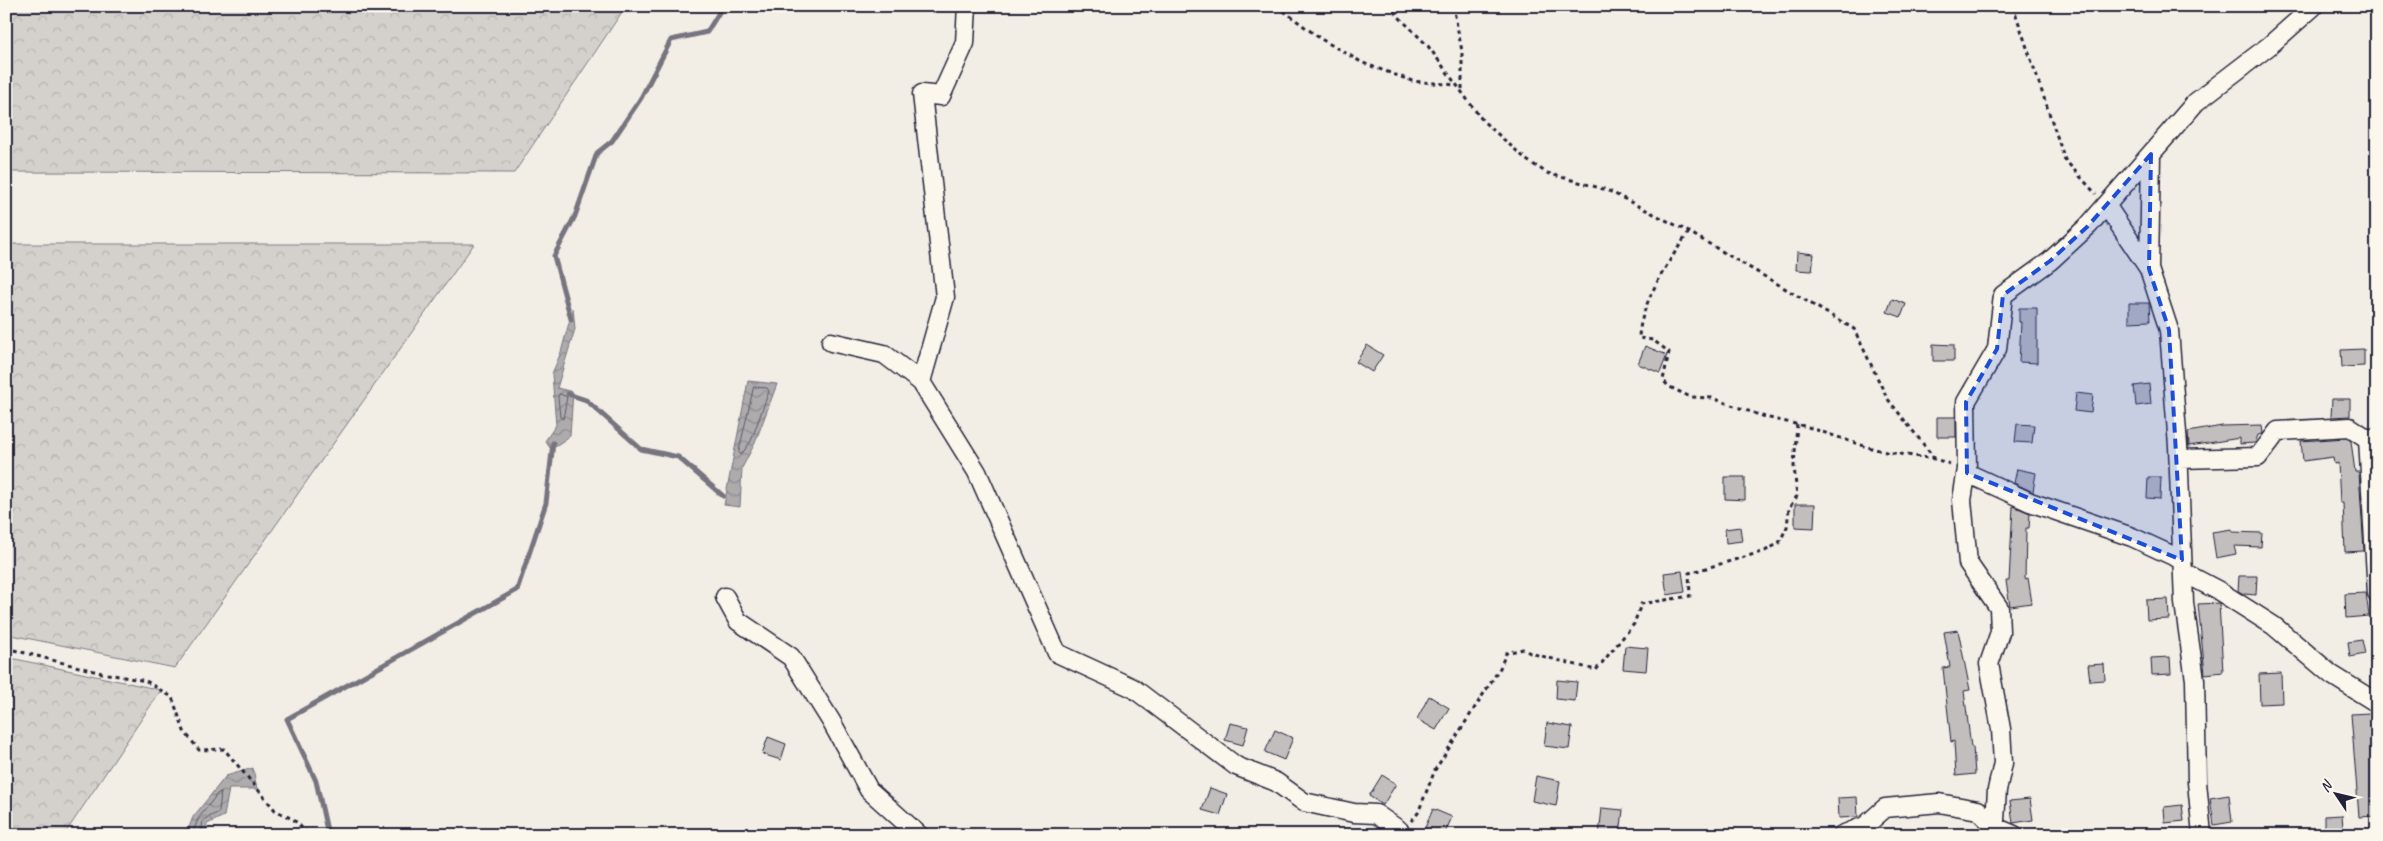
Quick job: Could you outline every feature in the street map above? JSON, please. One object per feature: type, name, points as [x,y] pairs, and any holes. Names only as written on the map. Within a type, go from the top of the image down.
[{"type":"street","points":[[921,382],[945,297],[922,94],[942,96],[965,42],[967,6]]},
{"type":"street","points":[[1994,831],[1996,790],[2003,763],[2001,729],[1989,664],[2000,632],[1999,608],[1968,563],[1962,500],[1967,471],[1966,402],[1997,350],[2003,295],[2050,261],[2088,226],[2196,102],[2269,46],[2314,6]]},
{"type":"street","points":[[2149,269],[2150,154]]},
{"type":"street","points":[[2106,205],[2149,269],[2169,330],[2179,459],[2184,603],[2195,680],[2197,782],[2202,835]]},
{"type":"street","points":[[831,342],[884,354],[921,382],[977,472],[1056,653],[1133,688],[1236,766],[1276,782],[1304,802],[1354,813],[1376,814],[1400,833]]},
{"type":"street","points":[[2179,459],[2258,456],[2278,431],[2350,427],[2372,438],[2377,594]]},
{"type":"street","points":[[1967,471],[2030,502],[2132,537],[2183,566],[2274,626],[2332,675],[2377,703]]},
{"type":"street","points":[[725,597],[738,621],[791,656],[832,721],[869,790],[919,835]]},
{"type":"street","points":[[1842,835],[1865,826],[1885,808],[1939,803],[1978,810],[1994,831],[2014,835]]},
{"type":"path","points":[[1276,6],[1321,39],[1363,63],[1412,81],[1456,85]]},
{"type":"path","points":[[1388,6],[1428,46],[1462,93],[1497,136],[1528,160],[1547,172],[1607,190],[1689,232],[1854,328],[1887,398],[1935,458]]},
{"type":"path","points":[[1454,6],[1462,51],[1462,93]]},
{"type":"path","points":[[2013,6],[2065,160],[2106,205]]},
{"type":"path","points":[[1689,232],[1661,276],[1640,326],[1639,338],[1653,340],[1669,352],[1663,380],[1668,386],[1690,397],[1712,398],[1765,417],[1797,424],[1886,452],[1935,458],[1967,471]]},
{"type":"path","points":[[1400,833],[1418,813],[1435,770],[1500,668],[1506,653],[1523,648],[1530,653],[1596,670],[1634,624],[1641,604],[1690,596],[1689,573],[1765,551],[1779,543],[1787,526],[1788,508],[1797,496],[1794,466],[1797,424]]},
{"type":"path","points":[[6,648],[102,674],[146,681],[172,697],[184,731],[199,750],[224,749],[275,810],[294,820],[309,835]]},
{"type":"highlighted area","points":[[2151,154],[2149,269],[2169,330],[2182,560],[1967,473],[1966,402],[1997,349],[2003,295],[2050,261],[2088,226]]},
{"type":"green space","points":[[6,6],[626,6],[514,173],[6,172]]},
{"type":"green space","points":[[6,244],[474,244],[175,668],[6,634]]},
{"type":"green space","points":[[6,657],[161,690],[64,835],[6,835]]},
{"type":"water","points":[[573,308],[575,329],[557,388],[573,392],[570,436],[551,449],[545,441],[556,425],[552,374],[561,352]]},
{"type":"water","points":[[748,381],[777,384],[755,443],[742,468],[740,507],[724,505]]},
{"type":"water","points":[[253,768],[257,789],[229,789],[224,816],[207,824],[206,835],[186,835],[193,817],[226,776]]},
{"type":"building","points":[[1797,252],[1814,254],[1812,271],[1796,270]]},
{"type":"building","points":[[1892,299],[1906,304],[1901,317],[1887,312]]},
{"type":"building","points":[[2129,303],[2149,303],[2150,321],[2129,322]]},
{"type":"building","points":[[2019,308],[2037,308],[2037,363],[2019,362],[2021,322],[2019,322]]},
{"type":"building","points":[[1933,344],[1954,345],[1954,361],[1933,361]]},
{"type":"building","points":[[1367,345],[1383,355],[1372,372],[1356,362]]},
{"type":"building","points":[[1645,346],[1667,355],[1660,373],[1638,364]]},
{"type":"building","points":[[2364,349],[2364,366],[2342,367],[2341,350]]},
{"type":"building","points":[[2149,384],[2151,404],[2136,406],[2134,386]]},
{"type":"building","points":[[2076,393],[2093,395],[2091,413],[2074,411]]},
{"type":"building","points":[[2332,399],[2350,399],[2350,416],[2331,417]]},
{"type":"building","points":[[1937,417],[1956,417],[1956,437],[1937,437]]},
{"type":"building","points":[[2017,424],[2034,425],[2032,443],[2015,442]]},
{"type":"building","points":[[2262,425],[2263,434],[2258,435],[2255,443],[2240,444],[2240,438],[2189,446],[2188,432],[2222,426]]},
{"type":"building","points":[[2347,438],[2351,441],[2355,472],[2359,472],[2364,551],[2345,552],[2343,503],[2340,503],[2338,463],[2334,464],[2333,457],[2303,461],[2301,441]]},
{"type":"building","points":[[2017,469],[2036,473],[2033,492],[2014,483]]},
{"type":"building","points":[[1725,477],[1745,477],[1745,500],[1725,499]]},
{"type":"building","points":[[2148,477],[2161,477],[2160,499],[2147,498]]},
{"type":"building","points":[[1795,504],[1815,504],[1814,528],[1795,527]]},
{"type":"building","points":[[2013,506],[2030,513],[2029,528],[2026,528],[2025,579],[2028,578],[2032,603],[2010,606],[2006,581],[2009,581]]},
{"type":"building","points":[[1740,527],[1742,541],[1726,543],[1725,529]]},
{"type":"building","points":[[2232,529],[2232,532],[2262,533],[2261,547],[2234,546],[2236,554],[2216,558],[2212,532]]},
{"type":"building","points":[[1682,571],[1685,592],[1667,595],[1664,573]]},
{"type":"building","points":[[2239,576],[2257,576],[2256,595],[2244,594],[2238,591]]},
{"type":"building","points":[[2366,593],[2369,616],[2346,618],[2345,594]]},
{"type":"building","points":[[2168,599],[2169,619],[2147,620],[2146,600]]},
{"type":"building","points":[[2219,603],[2223,672],[2205,674],[2198,604]]},
{"type":"building","points":[[1958,630],[1970,690],[1964,691],[1971,747],[1973,747],[1975,774],[1956,776],[1954,741],[1951,742],[1943,668],[1950,667],[1944,632]]},
{"type":"building","points":[[2362,640],[2365,654],[2350,657],[2348,642]]},
{"type":"building","points":[[1625,646],[1648,648],[1646,671],[1623,669]]},
{"type":"building","points":[[2170,657],[2171,674],[2152,675],[2151,658]]},
{"type":"building","points":[[2104,664],[2105,680],[2090,681],[2088,665]]},
{"type":"building","points":[[2281,673],[2282,703],[2260,704],[2259,674]]},
{"type":"building","points":[[1557,680],[1577,682],[1575,701],[1556,699]]},
{"type":"building","points":[[1429,696],[1449,708],[1436,730],[1417,719]]},
{"type":"building","points":[[2370,713],[2372,744],[2376,744],[2377,816],[2359,817],[2351,714]]},
{"type":"building","points":[[1230,723],[1248,727],[1243,745],[1225,740]]},
{"type":"building","points":[[1547,723],[1572,727],[1569,749],[1544,746]]},
{"type":"building","points":[[1275,730],[1293,738],[1284,760],[1265,752]]},
{"type":"building","points":[[768,737],[786,744],[781,760],[762,754]]},
{"type":"building","points":[[1382,775],[1396,784],[1383,805],[1369,796]]},
{"type":"building","points":[[1536,776],[1560,781],[1556,806],[1532,801]]},
{"type":"building","points":[[1210,788],[1227,794],[1220,815],[1202,810]]},
{"type":"building","points":[[2229,795],[2232,822],[2214,825],[2210,798]]},
{"type":"building","points":[[1857,797],[1858,817],[1839,818],[1838,798]]},
{"type":"building","points":[[2030,799],[2033,820],[2013,823],[2010,801]]},
{"type":"building","points":[[2182,805],[2184,821],[2165,823],[2164,807]]},
{"type":"building","points":[[1602,808],[1623,810],[1620,835],[1599,835]]},
{"type":"building","points":[[1433,809],[1452,817],[1444,835],[1434,835],[1424,830]]},
{"type":"building","points":[[2342,815],[2343,828],[2324,829],[2324,816]]},
{"type":"waterway","points":[[571,319],[554,256],[575,216],[597,153],[612,141],[641,98],[671,40],[707,32],[723,6]]},
{"type":"waterway","points":[[568,394],[586,400],[641,449],[678,457],[723,496]]},
{"type":"waterway","points":[[328,835],[316,781],[287,719],[517,590],[546,503],[553,443]]}]
